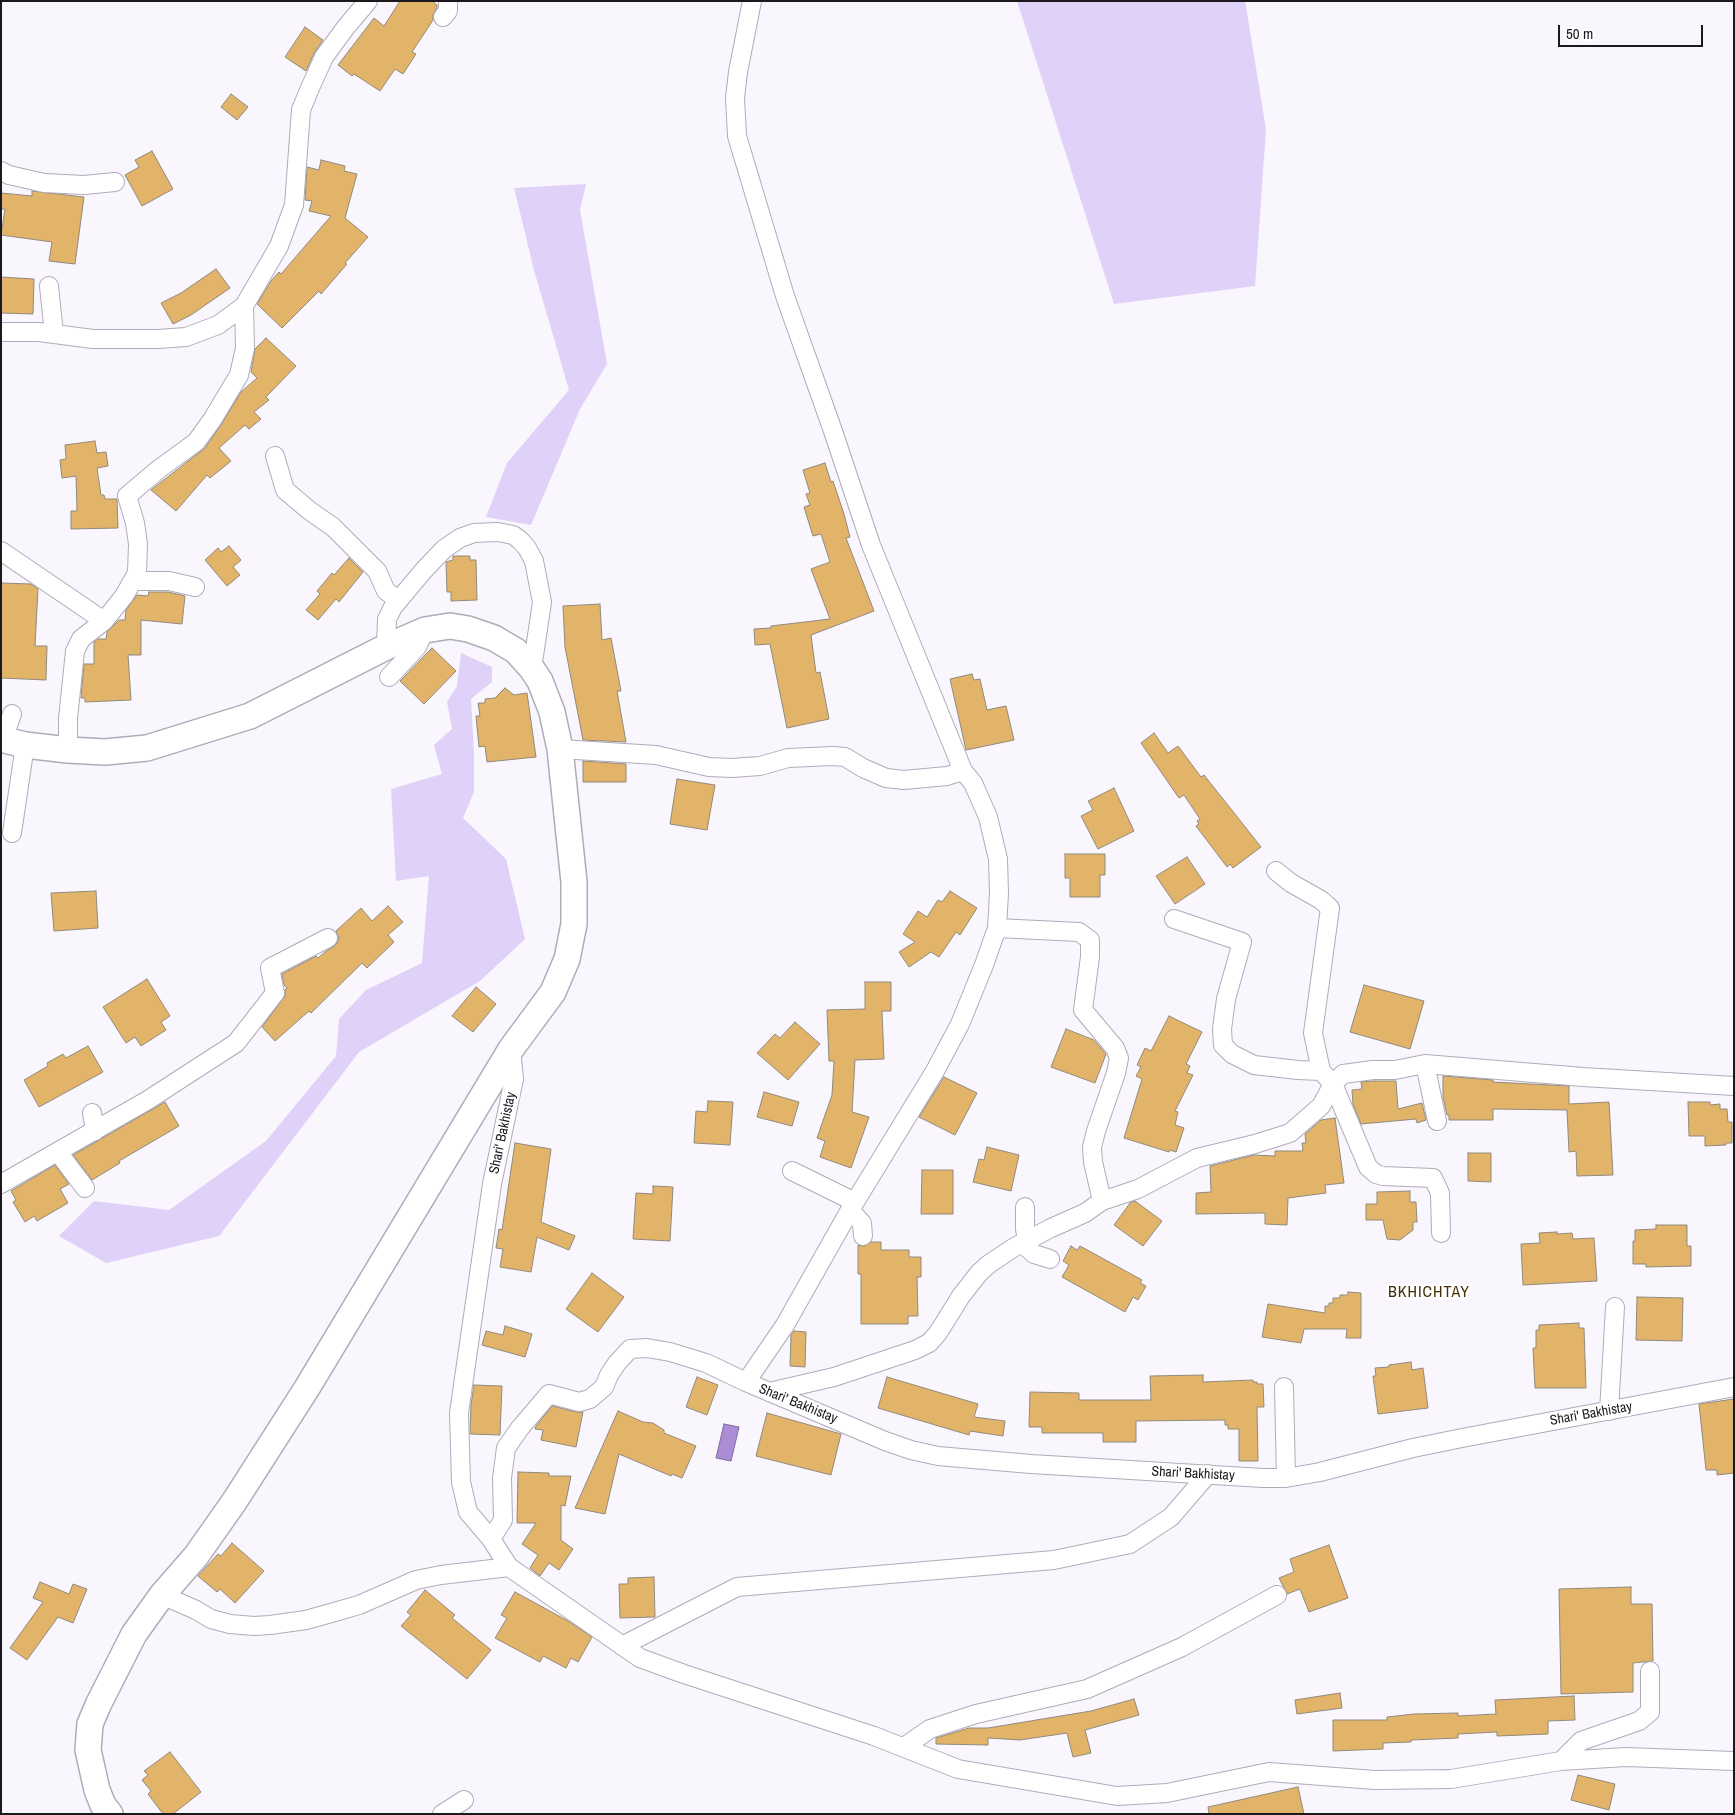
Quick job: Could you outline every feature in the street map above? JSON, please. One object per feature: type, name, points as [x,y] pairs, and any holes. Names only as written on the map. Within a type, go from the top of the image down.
[{"type":"main road","points":[[10,741],[68,750],[105,752],[147,748],[240,719],[317,684],[386,647],[426,630],[450,626],[468,629],[494,638],[516,652],[540,681],[552,712],[560,749],[574,882],[574,924],[567,959],[553,992],[512,1049],[234,1502],[134,1634],[98,1705],[90,1724],[88,1750],[103,1805],[110,1814]]},
{"type":"street","points":[[1,332],[158,340],[186,337],[218,325],[244,306],[279,246],[294,205],[301,110],[324,57],[368,1]]},
{"type":"street","points":[[746,1382],[785,1325],[852,1206],[935,1071],[960,1024],[997,928],[999,876],[994,841],[981,801],[973,783],[963,770],[871,545],[785,296],[737,136],[736,98],[738,72],[752,1]]},
{"type":"street","points":[[1,171],[9,175],[44,183],[84,185],[115,182]]},
{"type":"street","points":[[49,286],[54,334]]},
{"type":"street","points":[[68,750],[68,719],[75,652],[81,639],[104,621],[124,596],[137,573],[138,544],[128,496],[159,469],[196,442],[239,376],[245,348],[244,306]]},
{"type":"street","points":[[275,456],[285,490],[333,527],[377,571],[386,591],[397,600]]},
{"type":"street","points":[[386,647],[387,619],[397,600],[444,549],[460,538],[474,533],[487,532],[512,535],[527,548],[534,561],[540,587],[542,602],[532,669]]},
{"type":"street","points":[[1,551],[104,621]]},
{"type":"street","points":[[133,580],[169,582],[195,587]]},
{"type":"street","points":[[389,677],[417,647],[426,630]]},
{"type":"street","points":[[12,714],[10,741],[12,833]]},
{"type":"street","points":[[560,749],[656,755],[709,767],[732,768],[760,766],[788,758],[845,757],[863,768],[886,778],[904,780],[947,776],[963,770]]},
{"type":"street","points":[[1276,871],[1291,883],[1321,900],[1330,908],[1313,1033],[1321,1071],[1333,1084],[1368,1167],[1376,1174],[1383,1176],[1433,1178],[1440,1193],[1441,1233]]},
{"type":"street","points":[[1174,919],[1242,942],[1226,999],[1222,1029],[1223,1045],[1232,1054],[1254,1065],[1321,1071]]},
{"type":"street","points":[[997,928],[1079,932],[1090,940],[1090,957],[1083,1010],[1115,1048],[1119,1058],[1092,1147],[1093,1162],[1102,1201]]},
{"type":"street","points":[[1,1184],[148,1100],[236,1043],[275,993],[270,968],[328,938]]},
{"type":"street","name":"Shari' Bakhistay","points":[[512,1049],[514,1079],[492,1184],[459,1413],[461,1482],[468,1512],[491,1539],[503,1520],[502,1478],[506,1448],[520,1428],[549,1394],[579,1402],[590,1399],[604,1387],[617,1363],[630,1349],[647,1348],[670,1352],[706,1363],[769,1392],[886,1441],[938,1456],[1031,1464],[1286,1478],[1320,1472],[1413,1448],[1462,1438],[1734,1387]]},
{"type":"street","points":[[1425,1064],[1438,1121]]},
{"type":"street","points":[[769,1392],[834,1377],[929,1343],[938,1333],[961,1296],[979,1273],[989,1264],[1051,1228],[1085,1213],[1102,1201],[1138,1189],[1197,1158],[1255,1144],[1290,1133],[1321,1106],[1333,1084],[1343,1074],[1373,1070],[1395,1070],[1425,1064],[1734,1086]]},
{"type":"street","points":[[92,1113],[95,1131]]},
{"type":"street","points":[[58,1152],[85,1188]]},
{"type":"street","points":[[792,1171],[852,1206],[862,1223],[863,1236]]},
{"type":"street","points":[[1025,1207],[1025,1242],[1034,1254],[1050,1259]]},
{"type":"street","points":[[1609,1411],[1615,1307]]},
{"type":"street","points":[[1284,1387],[1286,1478]]},
{"type":"street","points":[[622,1646],[737,1587],[1054,1560],[1130,1544],[1171,1517],[1208,1474]]},
{"type":"street","points":[[491,1539],[509,1567],[640,1658],[904,1747],[958,1769],[1117,1796],[1167,1793],[1269,1772],[1375,1780],[1451,1779],[1561,1761],[1626,1757],[1734,1762]]},
{"type":"street","points":[[162,1595],[211,1619],[230,1624],[270,1625],[306,1620],[359,1605],[416,1580],[509,1567]]},
{"type":"street","points":[[904,1747],[930,1729],[976,1714],[1087,1689],[1182,1647],[1277,1595]]},
{"type":"street","points":[[1561,1761],[1581,1741],[1639,1722],[1650,1712],[1650,1671]]},
{"type":"street","points":[[442,1814],[464,1800]]},
{"type":"shaded area","points":[[1017,1],[1245,1],[1266,129],[1255,286],[1114,304]]},
{"type":"shaded area","points":[[586,184],[580,210],[607,364],[580,409],[531,525],[486,517],[507,463],[569,390],[534,270],[514,188]]},
{"type":"shaded area","points":[[461,653],[492,667],[492,682],[471,699],[474,792],[463,818],[506,859],[525,939],[480,981],[359,1052],[219,1236],[106,1263],[59,1236],[94,1201],[169,1210],[266,1141],[336,1056],[339,1019],[366,990],[422,963],[429,876],[396,881],[391,789],[442,774],[434,745],[452,729],[447,702],[457,686]]},
{"type":"shaded area","points":[[724,1424],[739,1427],[731,1461],[716,1458]]},
{"type":"building","points":[[400,1],[432,1],[437,7],[433,20],[412,52],[416,54],[403,74],[395,69],[380,91],[354,74],[352,76],[338,65],[374,18],[384,26]]},
{"type":"building","points":[[305,27],[323,40],[314,53],[306,71],[285,57]]},
{"type":"building","points":[[231,94],[248,107],[237,120],[221,107]]},
{"type":"building","points":[[152,151],[173,189],[142,206],[125,175],[139,167],[135,160]]},
{"type":"building","points":[[321,160],[345,166],[344,171],[357,174],[345,218],[368,237],[321,294],[319,291],[282,328],[257,304],[271,281],[279,272],[281,274],[331,216],[309,211],[312,201],[305,200],[307,167],[319,170]]},
{"type":"building","points":[[32,191],[84,197],[75,264],[49,261],[52,242],[1,235],[5,209],[1,209],[1,193],[32,196]]},
{"type":"building","points":[[216,269],[230,288],[191,315],[173,324],[161,303],[181,293]]},
{"type":"building","points":[[1,277],[34,279],[33,314],[1,313]]},
{"type":"building","points":[[266,338],[296,366],[266,397],[269,400],[254,412],[261,419],[249,429],[245,425],[219,448],[231,461],[210,478],[207,475],[176,511],[151,490],[205,448],[241,392],[257,378],[251,372],[255,349]]},
{"type":"building","points":[[95,441],[97,453],[106,452],[108,466],[97,468],[101,495],[104,495],[105,499],[117,499],[118,528],[71,529],[71,511],[77,511],[76,476],[62,478],[60,460],[66,459],[65,445]]},
{"type":"building","points":[[825,463],[844,514],[850,537],[846,538],[874,611],[811,635],[816,673],[820,672],[829,719],[787,728],[770,644],[755,645],[754,629],[830,619],[811,569],[830,562],[821,534],[813,536],[804,507],[810,505],[806,494],[810,493],[803,470]]},
{"type":"building","points":[[229,546],[241,560],[233,567],[240,575],[227,586],[205,560],[218,548],[221,552]]},
{"type":"building","points":[[453,556],[470,556],[470,560],[476,560],[477,600],[451,601],[451,592],[447,592],[446,562],[453,560]]},
{"type":"building","points":[[349,558],[363,572],[339,602],[336,599],[318,620],[306,610],[320,594],[317,591],[332,573],[334,575]]},
{"type":"building","points":[[1,583],[31,584],[38,589],[35,646],[47,646],[46,680],[1,678]]},
{"type":"building","points":[[149,592],[168,592],[185,596],[182,624],[141,620],[141,655],[128,655],[131,700],[85,702],[85,698],[81,698],[84,664],[94,664],[94,642],[98,639],[106,639],[107,632],[119,620],[125,620],[126,610],[137,595],[148,596]]},
{"type":"building","points":[[600,604],[602,640],[611,638],[621,691],[617,691],[626,742],[583,740],[565,647],[563,606]]},
{"type":"building","points":[[432,648],[456,671],[424,704],[400,681]]},
{"type":"building","points":[[972,674],[974,680],[980,679],[987,710],[1006,706],[1014,740],[966,750],[950,679]]},
{"type":"building","points":[[505,688],[514,695],[527,693],[536,757],[487,762],[485,746],[479,747],[476,716],[480,716],[478,703],[485,703],[485,699],[495,698]]},
{"type":"building","points":[[1154,733],[1168,753],[1178,746],[1201,777],[1204,775],[1261,847],[1233,868],[1230,864],[1227,867],[1196,826],[1199,824],[1197,821],[1200,819],[1184,795],[1179,798],[1141,743]]},
{"type":"building","points":[[583,761],[626,764],[626,782],[583,782]]},
{"type":"building","points":[[677,779],[715,785],[707,830],[670,824]]},
{"type":"building","points":[[1114,788],[1134,831],[1098,849],[1081,816],[1093,810],[1088,801]]},
{"type":"building","points":[[1065,854],[1105,854],[1105,875],[1100,875],[1100,897],[1070,897],[1070,878],[1065,878]]},
{"type":"building","points":[[1187,857],[1205,884],[1175,904],[1156,876]]},
{"type":"building","points":[[96,891],[98,928],[54,931],[51,893]]},
{"type":"building","points":[[950,891],[977,908],[960,935],[956,932],[939,957],[931,952],[909,967],[899,952],[915,942],[903,934],[918,911],[927,917],[938,900],[942,902]]},
{"type":"building","points":[[388,906],[403,922],[388,935],[394,942],[367,968],[362,963],[311,1013],[309,1011],[275,1041],[262,1027],[285,996],[287,988],[284,985],[282,974],[316,956],[318,958],[333,947],[339,938],[336,931],[361,908],[372,921]]},
{"type":"building","points":[[147,979],[170,1016],[161,1022],[166,1030],[141,1046],[135,1037],[126,1043],[103,1007]]},
{"type":"building","points":[[865,982],[891,982],[891,1011],[882,1011],[884,1059],[855,1060],[852,1112],[869,1117],[851,1168],[820,1157],[825,1141],[817,1138],[832,1095],[834,1061],[829,1061],[827,1010],[865,1009]]},
{"type":"building","points":[[1364,985],[1424,1001],[1410,1049],[1350,1032]]},
{"type":"building","points":[[476,987],[496,1004],[473,1032],[452,1016]]},
{"type":"building","points":[[1169,1016],[1202,1032],[1186,1064],[1190,1066],[1187,1073],[1193,1075],[1175,1111],[1178,1112],[1175,1125],[1184,1128],[1176,1152],[1170,1150],[1169,1152],[1124,1138],[1142,1079],[1136,1076],[1141,1067],[1137,1065],[1145,1048],[1151,1051]]},
{"type":"building","points":[[795,1022],[820,1044],[788,1080],[757,1053],[775,1034],[780,1038]]},
{"type":"building","points":[[1066,1029],[1094,1040],[1106,1054],[1095,1083],[1051,1067]]},
{"type":"building","points":[[88,1046],[103,1072],[39,1107],[24,1080],[48,1066],[47,1063],[63,1054],[66,1058]]},
{"type":"building","points":[[1443,1076],[1493,1080],[1493,1082],[1569,1086],[1569,1104],[1609,1102],[1613,1175],[1577,1176],[1576,1151],[1569,1152],[1567,1110],[1493,1109],[1493,1120],[1449,1120],[1443,1097]]},
{"type":"building","points":[[944,1077],[977,1093],[955,1135],[919,1117]]},
{"type":"building","points":[[1396,1081],[1398,1109],[1422,1103],[1426,1120],[1417,1123],[1416,1119],[1361,1124],[1353,1104],[1352,1090],[1362,1089],[1361,1082]]},
{"type":"building","points":[[764,1092],[799,1102],[792,1126],[757,1117]]},
{"type":"building","points":[[708,1101],[733,1102],[730,1145],[694,1143],[696,1111],[707,1112]]},
{"type":"building","points":[[165,1102],[179,1126],[119,1161],[120,1163],[92,1180],[73,1155]]},
{"type":"building","points":[[1688,1102],[1710,1102],[1710,1105],[1720,1104],[1720,1109],[1727,1109],[1728,1122],[1732,1122],[1732,1143],[1705,1146],[1705,1136],[1689,1136]]},
{"type":"building","points":[[1335,1118],[1344,1183],[1325,1185],[1326,1193],[1288,1198],[1287,1225],[1265,1224],[1265,1213],[1196,1214],[1196,1193],[1211,1192],[1210,1166],[1254,1155],[1275,1156],[1275,1151],[1303,1151],[1302,1143],[1306,1143],[1305,1134],[1321,1120]]},
{"type":"building","points":[[515,1143],[551,1149],[541,1222],[575,1236],[569,1250],[537,1237],[531,1272],[500,1267],[503,1249],[496,1248],[499,1229],[502,1230]]},
{"type":"building","points":[[987,1147],[1019,1155],[1011,1191],[973,1182],[979,1159],[984,1160]]},
{"type":"building","points":[[1468,1153],[1491,1153],[1491,1182],[1468,1181]]},
{"type":"building","points":[[55,1165],[69,1184],[60,1189],[68,1203],[37,1221],[34,1216],[25,1222],[13,1202],[16,1200],[11,1191]]},
{"type":"building","points":[[922,1170],[953,1170],[953,1214],[921,1214]]},
{"type":"building","points":[[653,1186],[673,1187],[670,1241],[633,1239],[636,1193],[653,1194]]},
{"type":"building","points":[[1410,1191],[1410,1202],[1416,1202],[1417,1222],[1413,1222],[1413,1230],[1400,1240],[1387,1239],[1383,1220],[1366,1220],[1366,1204],[1377,1204],[1377,1192]]},
{"type":"building","points":[[1135,1201],[1162,1221],[1143,1246],[1114,1225],[1130,1203]]},
{"type":"building","points":[[1656,1225],[1687,1225],[1687,1246],[1691,1246],[1691,1266],[1646,1267],[1646,1264],[1633,1264],[1635,1230],[1656,1229]]},
{"type":"building","points":[[1557,1232],[1557,1234],[1572,1233],[1573,1239],[1594,1238],[1597,1281],[1523,1285],[1521,1244],[1540,1243],[1539,1233]]},
{"type":"building","points":[[871,1242],[881,1242],[881,1250],[909,1250],[909,1257],[921,1257],[921,1277],[917,1277],[918,1316],[908,1316],[908,1324],[861,1324],[861,1274],[858,1274],[858,1245],[864,1246]]},
{"type":"building","points":[[1071,1246],[1077,1250],[1080,1246],[1142,1280],[1140,1283],[1146,1286],[1138,1300],[1133,1297],[1125,1312],[1062,1277],[1069,1265],[1063,1261]]},
{"type":"building","points":[[592,1273],[624,1297],[598,1332],[566,1309]]},
{"type":"building","points":[[1348,1292],[1361,1293],[1361,1338],[1346,1338],[1347,1329],[1304,1329],[1301,1343],[1262,1337],[1268,1304],[1325,1313],[1325,1306],[1333,1303],[1333,1298],[1340,1298],[1340,1295],[1348,1295]]},
{"type":"building","points":[[1637,1297],[1683,1298],[1682,1341],[1636,1340]]},
{"type":"building","points":[[1579,1323],[1579,1328],[1584,1328],[1586,1388],[1535,1388],[1533,1348],[1536,1348],[1536,1330],[1539,1330],[1539,1325]]},
{"type":"building","points":[[505,1326],[532,1334],[525,1357],[482,1345],[486,1331],[503,1335]]},
{"type":"building","points":[[794,1331],[806,1332],[805,1367],[790,1366],[791,1335]]},
{"type":"building","points":[[1411,1362],[1412,1370],[1423,1368],[1428,1408],[1378,1414],[1373,1376],[1376,1376],[1375,1368]]},
{"type":"building","points":[[1203,1375],[1203,1382],[1253,1380],[1257,1384],[1263,1384],[1264,1407],[1257,1407],[1258,1461],[1239,1461],[1239,1429],[1228,1429],[1228,1425],[1225,1425],[1225,1420],[1136,1421],[1136,1442],[1103,1442],[1103,1433],[1042,1433],[1042,1427],[1029,1427],[1030,1392],[1079,1393],[1079,1400],[1151,1400],[1150,1376]]},
{"type":"building","points":[[697,1377],[718,1385],[707,1415],[686,1407]]},
{"type":"building","points":[[887,1377],[978,1404],[974,1417],[1005,1421],[1003,1436],[970,1431],[969,1435],[878,1408]]},
{"type":"building","points":[[474,1385],[502,1386],[500,1435],[470,1434]]},
{"type":"building","points":[[1734,1399],[1734,1473],[1717,1475],[1717,1470],[1706,1470],[1699,1404]]},
{"type":"building","points":[[552,1406],[583,1412],[576,1447],[541,1440],[543,1430],[535,1429]]},
{"type":"building","points":[[618,1411],[643,1422],[653,1423],[664,1430],[664,1433],[696,1446],[682,1478],[672,1474],[671,1476],[619,1454],[605,1514],[575,1508]]},
{"type":"building","points":[[767,1413],[841,1434],[831,1475],[756,1456]]},
{"type":"building","points":[[518,1472],[549,1473],[549,1476],[571,1476],[565,1506],[561,1505],[561,1540],[573,1549],[559,1570],[549,1563],[540,1576],[530,1568],[538,1555],[522,1544],[536,1523],[517,1523]]},
{"type":"building","points":[[232,1543],[264,1571],[235,1603],[220,1589],[217,1592],[198,1576],[218,1554],[221,1556]]},
{"type":"building","points":[[1329,1545],[1348,1598],[1309,1612],[1300,1589],[1287,1594],[1279,1578],[1294,1572],[1290,1559]]},
{"type":"building","points":[[654,1577],[655,1617],[620,1618],[619,1584],[628,1584],[628,1578]]},
{"type":"building","points":[[40,1582],[69,1594],[73,1584],[87,1589],[73,1623],[58,1617],[27,1660],[10,1648],[43,1602],[33,1598]]},
{"type":"building","points":[[1631,1587],[1631,1604],[1652,1604],[1653,1661],[1633,1663],[1633,1692],[1561,1694],[1559,1589]]},
{"type":"building","points":[[425,1590],[455,1615],[452,1618],[491,1650],[467,1679],[401,1626],[411,1615],[407,1612]]},
{"type":"building","points":[[515,1592],[568,1621],[592,1637],[578,1662],[571,1658],[566,1668],[543,1656],[540,1662],[495,1638],[507,1618],[501,1615]]},
{"type":"building","points":[[1340,1693],[1342,1708],[1297,1714],[1295,1700]]},
{"type":"building","points":[[1574,1696],[1575,1720],[1548,1721],[1548,1734],[1497,1736],[1497,1732],[1458,1734],[1458,1738],[1383,1743],[1383,1749],[1333,1751],[1333,1720],[1387,1720],[1387,1717],[1414,1714],[1458,1713],[1458,1716],[1496,1714],[1495,1700]]},
{"type":"building","points":[[1134,1699],[1139,1715],[1085,1730],[1091,1753],[1073,1757],[1067,1733],[1020,1740],[988,1738],[988,1745],[936,1744],[936,1738],[969,1728],[988,1728],[1091,1711]]},
{"type":"building","points":[[170,1752],[201,1792],[173,1814],[163,1814],[148,1794],[151,1791],[142,1780],[148,1775],[144,1771]]},
{"type":"building","points":[[1578,1775],[1615,1784],[1609,1810],[1571,1800]]},
{"type":"building","points":[[1298,1787],[1304,1814],[1209,1814],[1208,1807]]},
{"type":"district","name":"BKHICHTAY","points":[[1429,1293]]}]
